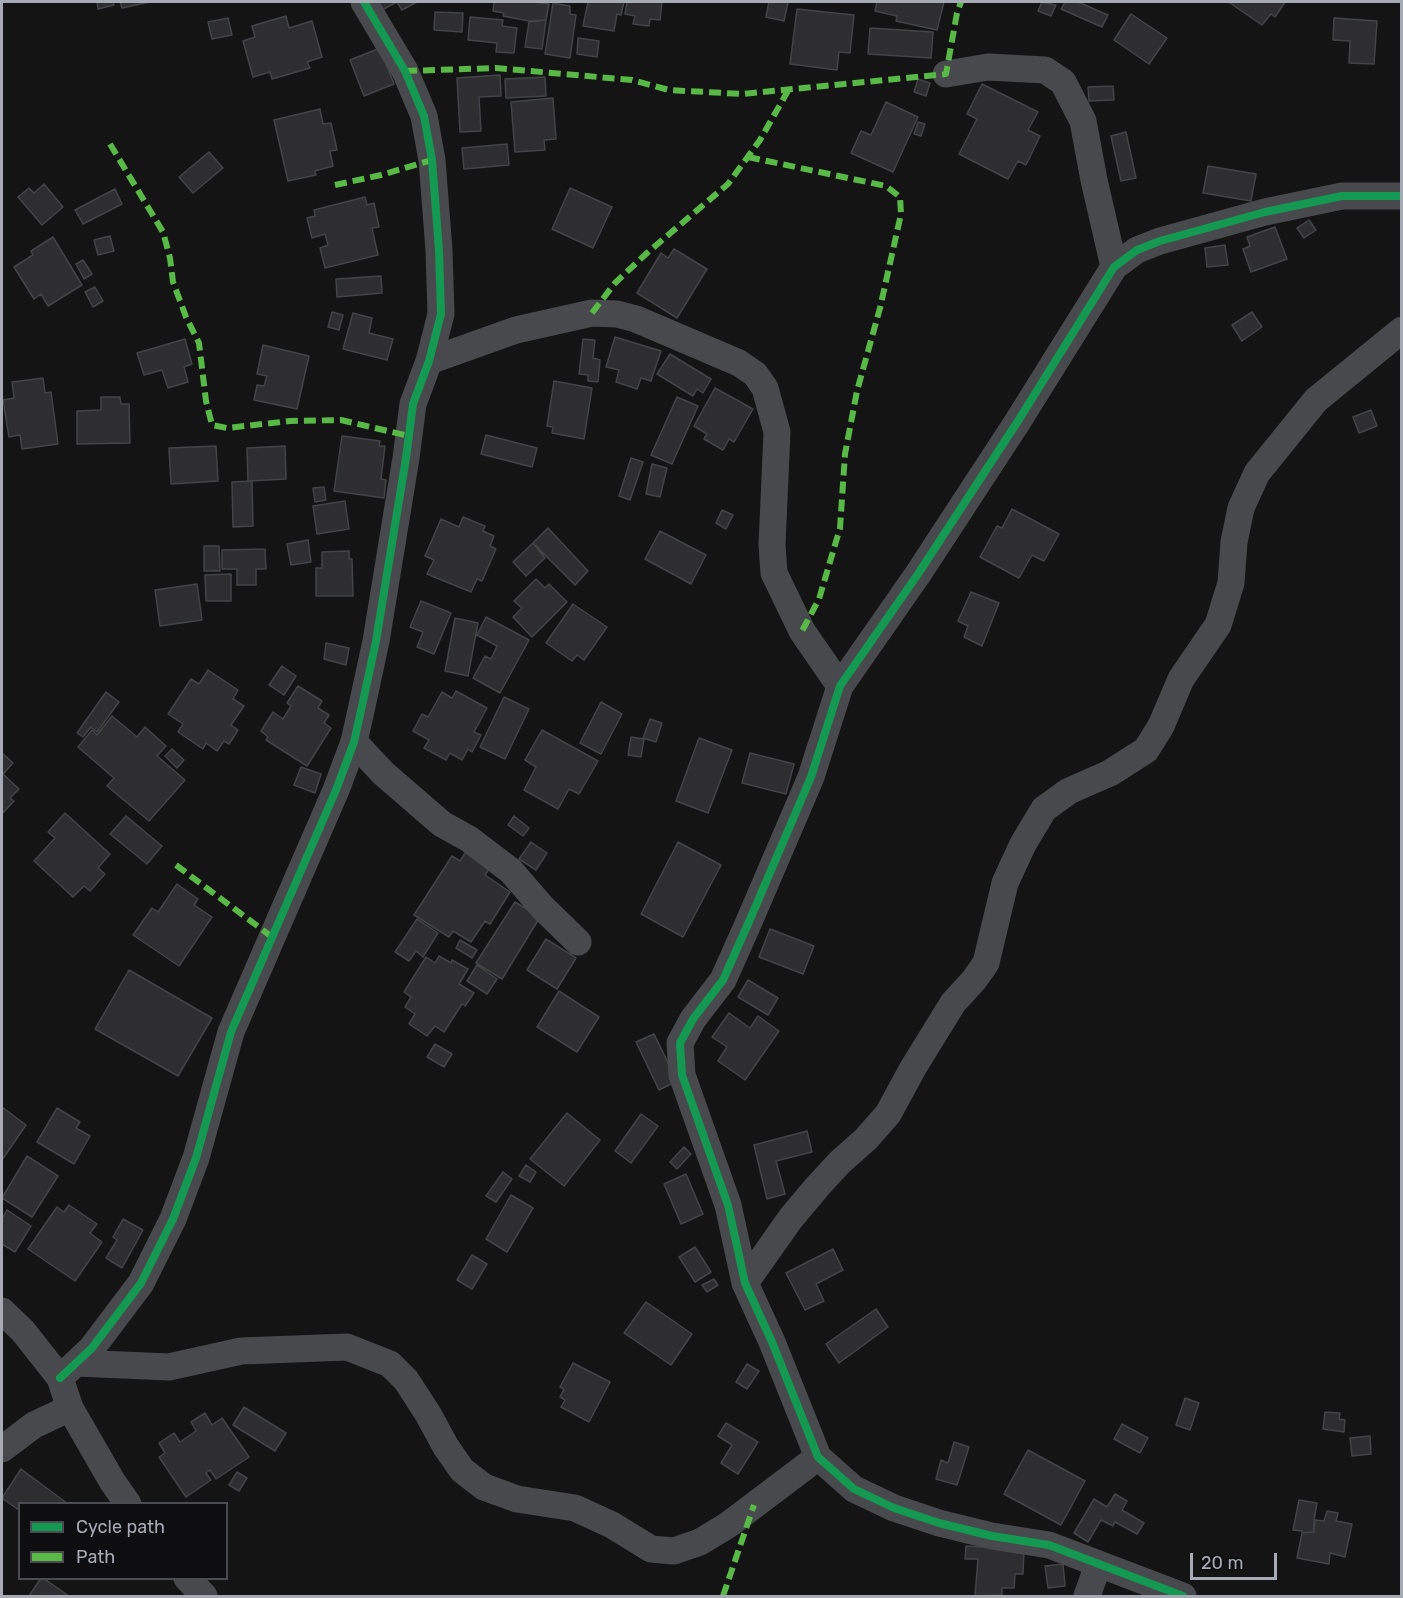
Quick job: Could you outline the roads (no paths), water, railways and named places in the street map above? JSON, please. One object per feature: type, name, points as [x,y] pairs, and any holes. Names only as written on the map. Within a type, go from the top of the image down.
[{"type":"street","points":[[127,1502],[112,1481],[70,1408],[68,1371],[92,1348],[141,1282],[173,1219],[196,1158],[231,1032],[336,790],[354,742],[376,640],[413,404],[429,361],[441,314],[432,160],[424,116],[405,71],[364,2]]},
{"type":"street","points":[[946,74],[988,67],[1045,70],[1063,82],[1083,122],[1114,267]]},
{"type":"street","points":[[1183,1596],[1049,1545],[939,1523],[894,1508],[854,1489],[818,1457],[772,1342],[745,1283],[728,1205],[682,1075],[680,1042],[693,1019],[723,980],[811,777],[840,686],[918,574],[1018,421],[1114,267],[1137,250],[1160,241],[1265,212],[1342,196],[1401,196]]},
{"type":"street","points":[[429,361],[516,330],[592,313],[617,314],[636,319],[739,363],[754,374],[765,388],[777,432],[772,545],[774,573],[802,631],[840,686]]},
{"type":"street","points":[[745,1283],[790,1218],[839,1163],[866,1139],[888,1114],[953,1003],[986,963],[1005,883],[1023,844],[1044,809],[1069,791],[1110,773],[1146,750],[1161,726],[1181,679],[1218,625],[1231,583],[1234,542],[1241,508],[1257,472],[1316,400],[1401,330]]},
{"type":"street","points":[[354,742],[383,773],[442,824],[469,839],[511,871],[542,907],[578,942]]},
{"type":"street","points":[[2,1311],[68,1371],[169,1367],[241,1351],[347,1347],[390,1364],[406,1380],[462,1470],[484,1487],[517,1499],[575,1508],[651,1549],[674,1551],[700,1542],[728,1525],[818,1457]]},
{"type":"street","points":[[2,1449],[34,1425],[70,1408]]},
{"type":"street","points":[[1087,1596],[1098,1565]]}]
